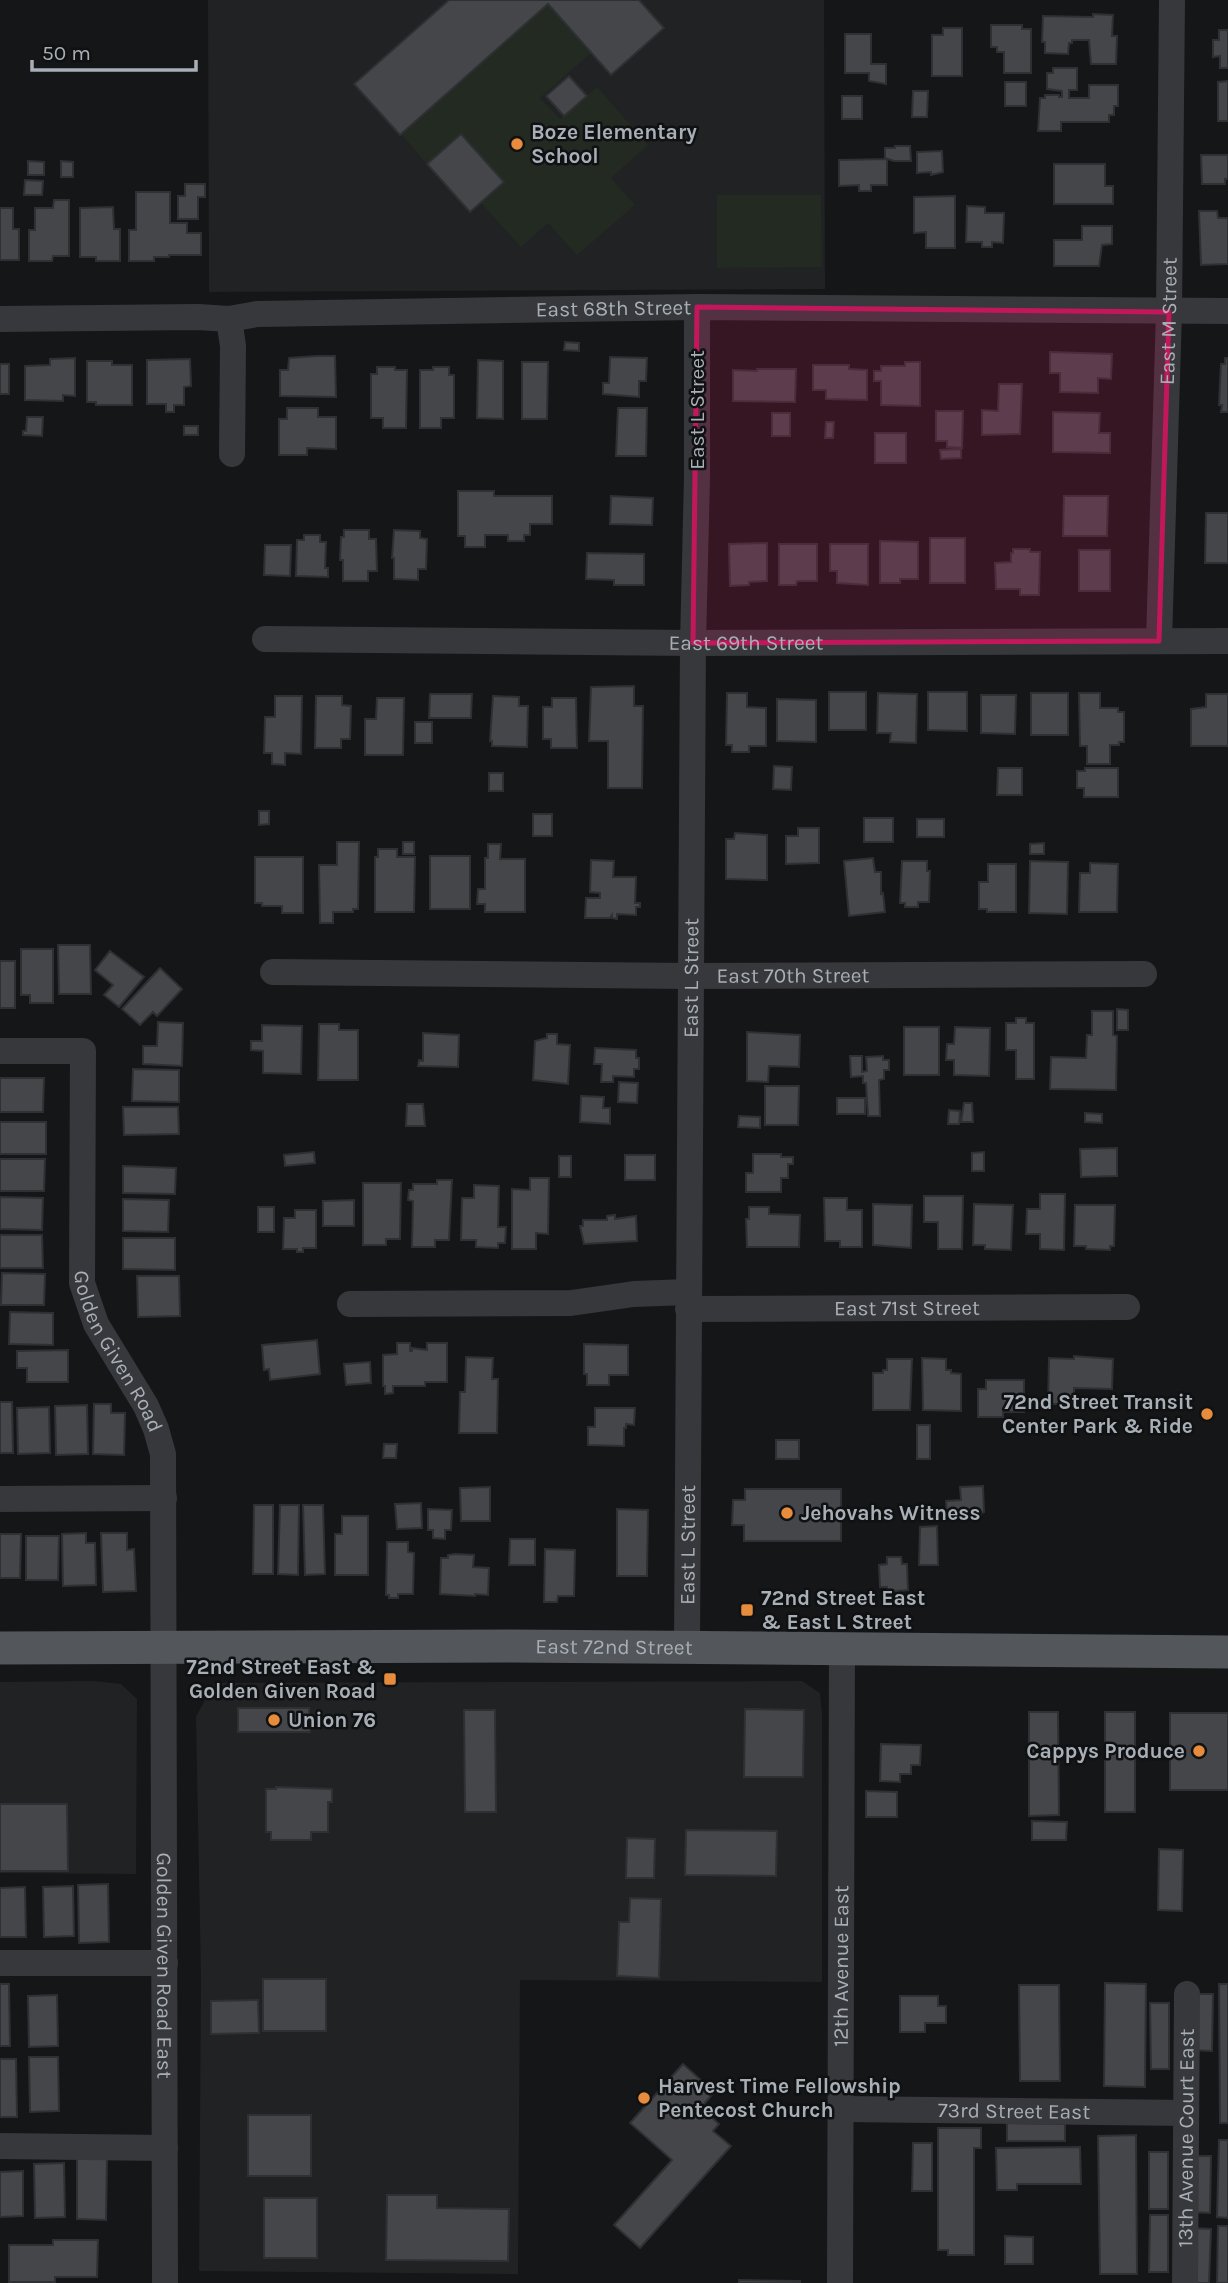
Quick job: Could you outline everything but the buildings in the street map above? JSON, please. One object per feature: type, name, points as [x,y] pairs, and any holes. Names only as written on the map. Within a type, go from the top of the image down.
[{"type":"main road","name":"East 72nd Street","points":[[0,1648],[481,1646],[1228,1652]]},
{"type":"street","name":"East M Street","points":[[1159,641],[1169,312],[1172,0]]},
{"type":"street","name":"East 68th Street","points":[[0,319],[229,319],[257,314],[697,307],[1228,311]]},
{"type":"street","name":"East L Street","points":[[687,1648],[697,307]]},
{"type":"street","points":[[229,319],[233,345],[232,454]]},
{"type":"street","name":"East 69th Street","points":[[265,639],[693,643],[1228,641]]},
{"type":"street","name":"East 70th Street","points":[[273,972],[690,976],[1144,974]]},
{"type":"street","name":"Golden Given Road","points":[[0,1052],[83,1051],[82,1283],[96,1324],[137,1388],[156,1429],[163,1454],[165,1649]]},
{"type":"street","name":"East 71st Street","points":[[350,1304],[571,1303],[634,1294],[688,1301],[1127,1307]]},
{"type":"street","points":[[0,1499],[163,1498]]},
{"type":"street","name":"12th Avenue East","points":[[840,2283],[842,1648]]},
{"type":"street","name":"Golden Given Road East","points":[[165,1649],[165,2283]]},
{"type":"street","points":[[0,1963],[165,1963]]},
{"type":"street","name":"13th Avenue Court East","points":[[1185,2283],[1187,1994]]},
{"type":"street","name":"73rd Street East","points":[[842,2109],[1186,2113]]},
{"type":"street","points":[[0,2146],[165,2148]]},
{"type":"highlighted area","points":[[697,307],[1169,312],[1159,641],[693,643]]},
{"type":"shaded area","name":"Boze Elementary School","points":[[208,0],[824,0],[825,289],[209,292]]},
{"type":"shaded area","points":[[548,4],[591,53],[540,98],[560,119],[597,87],[648,145],[611,178],[635,205],[577,255],[548,223],[521,247],[481,203],[504,182],[460,135],[427,164],[401,134]]},
{"type":"shaded area","points":[[717,195],[821,195],[822,267],[717,268]]},
{"type":"shaded area","points":[[94,1681],[121,1684],[137,1699],[136,1874],[0,1873],[0,1682]]},
{"type":"shaded area","points":[[802,1681],[820,1693],[822,1714],[822,1982],[520,1980],[518,2274],[199,2271],[201,1978],[196,1717],[214,1683]]},
{"type":"place","name":"Boze Elementary School","points":[[517,144]]},
{"type":"place","name":"72nd Street Transit Center Park & Ride","points":[[1207,1414]]},
{"type":"place","name":"Jehovahs Witness","points":[[787,1513]]},
{"type":"place","name":"72nd Street East & East L Street","points":[[747,1610]]},
{"type":"place","name":"72nd Street East & Golden Given Road","points":[[390,1679]]},
{"type":"place","name":"Union 76","points":[[274,1720]]},
{"type":"place","name":"Cappys Produce","points":[[1199,1751]]},
{"type":"place","name":"Harvest Time Fellowship Pentecost Church","points":[[644,2098]]}]
